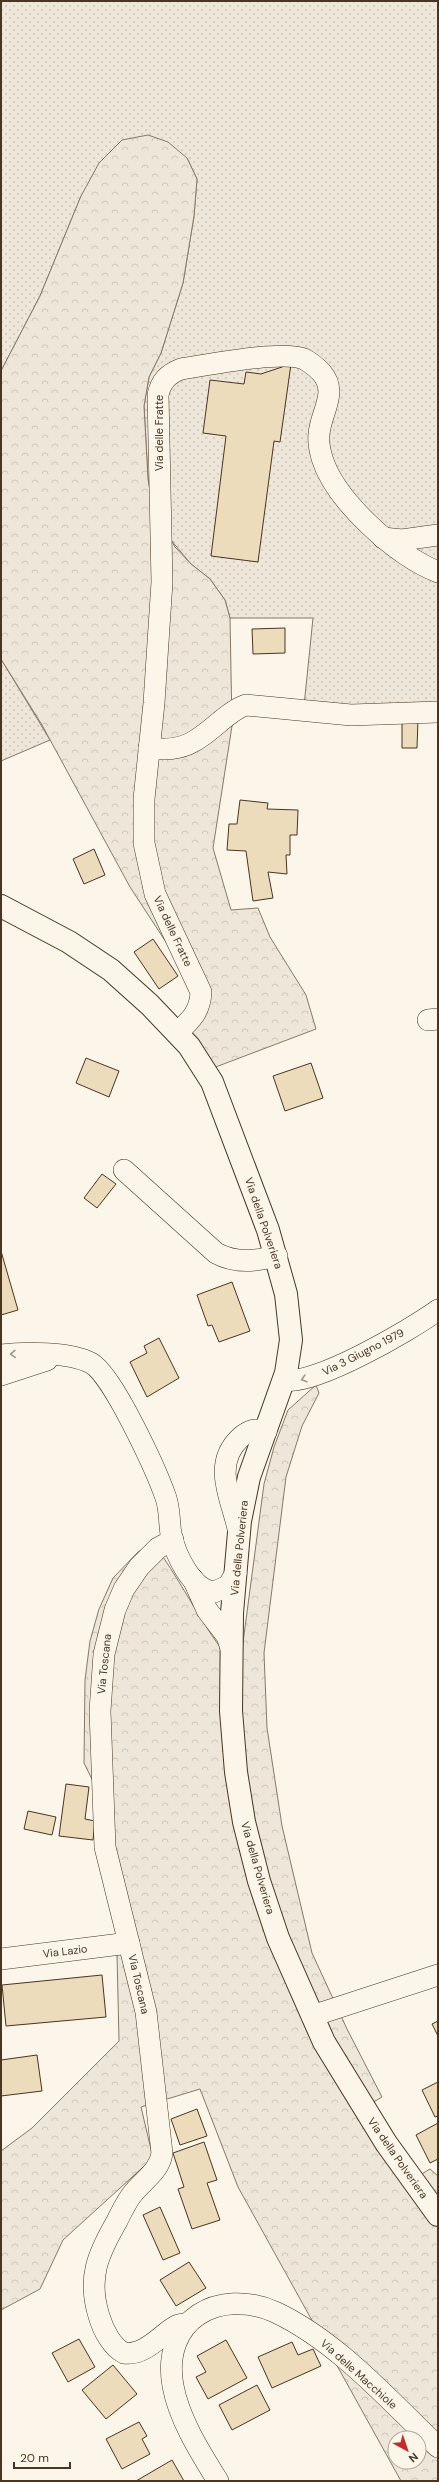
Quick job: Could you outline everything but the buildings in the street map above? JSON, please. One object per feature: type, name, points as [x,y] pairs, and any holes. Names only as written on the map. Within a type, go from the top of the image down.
[{"type":"main road","name":"Via della Polveriera","points":[[1,906],[69,942],[100,962],[127,984],[177,1033],[199,1059],[212,1082],[258,1201],[277,1256],[290,1318],[289,1356],[284,1380],[249,1477],[239,1533],[232,1612],[231,1711],[236,1772],[244,1822],[259,1881],[278,1938],[312,2016],[331,2055],[371,2121],[438,2215]]},
{"type":"street","name":"Via delle Fratte","points":[[177,1033],[195,1015],[199,1008],[201,992],[195,976],[163,914],[146,860],[143,825],[162,582],[158,395],[163,381],[168,376],[181,369],[284,356],[306,360],[317,368],[329,383],[330,391],[319,434],[322,460],[337,486],[370,527],[382,538],[438,572]]},
{"type":"street","points":[[382,538],[402,540],[438,535]]},
{"type":"street","points":[[149,748],[165,750],[188,746],[204,736],[233,711],[246,705],[351,715],[438,712]]},
{"type":"street","points":[[124,1170],[216,1253],[233,1260],[248,1261],[277,1256]]},
{"type":"street","name":"Via 3 Giugno 1979","points":[[284,1380],[300,1381],[320,1374],[404,1332],[438,1310]]},
{"type":"street","points":[[1,1355],[36,1354],[80,1359],[91,1363],[102,1372],[121,1402],[166,1498],[173,1540],[182,1561],[227,1636],[231,1648]]},
{"type":"street","points":[[1,1375],[47,1360],[80,1359]]},
{"type":"street","name":"Via Toscana","points":[[173,1540],[161,1546],[148,1556],[124,1589],[109,1624],[101,1676],[100,1730],[104,1842],[148,2026],[162,2155],[156,2170],[128,2200],[104,2244],[96,2264],[95,2301],[104,2329],[116,2348],[124,2353],[143,2351],[177,2326],[186,2325]]},
{"type":"street","points":[[199,1588],[219,1591],[228,1586],[236,1573]]},
{"type":"street","points":[[199,1588],[220,1617],[226,1617],[232,1612]]},
{"type":"street","name":"Via Lazio","points":[[1,1959],[129,1944]]},
{"type":"street","points":[[312,2016],[438,1975]]},
{"type":"street","name":"Via delle Macchiole","points":[[218,2481],[199,2450],[174,2394],[173,2359],[178,2339],[186,2325],[204,2311],[228,2302],[256,2306],[281,2315],[332,2347],[438,2446]]},
{"type":"green space","points":[[1,1],[438,1],[438,706],[304,706],[313,618],[230,618],[225,600],[210,579],[191,564],[166,534],[153,510],[148,479],[144,406],[149,377],[161,353],[183,283],[194,216],[197,179],[187,158],[81,196],[40,296],[1,371]]},
{"type":"green space","points":[[148,135],[168,142],[187,158],[197,179],[194,216],[183,283],[161,353],[149,377],[144,406],[148,479],[153,510],[175,547],[191,564],[210,579],[225,600],[230,618],[232,726],[213,848],[231,910],[258,908],[270,937],[306,995],[316,1029],[213,1068],[189,1035],[207,1005],[130,887],[42,725],[1,659],[1,371],[40,296],[81,196],[99,163],[122,140]]},
{"type":"green space","points":[[1,659],[50,740],[1,761]]},
{"type":"green space","points":[[316,1385],[319,1393],[302,1426],[286,1477],[264,1653],[267,1728],[282,1826],[312,1953],[347,2029],[382,2097],[372,2103],[420,2175],[430,2169],[438,2176],[438,2481],[401,2481],[395,2470],[427,2470],[427,2430],[387,2430],[387,2456],[238,2187],[200,2089],[141,2107],[153,2158],[63,2240],[40,2289],[1,2310],[1,2151],[32,2128],[119,2041],[114,1824],[84,1763],[85,1680],[90,1641],[99,1609],[113,1578],[138,1552],[153,1543],[220,1647],[242,1650],[264,1484],[274,1447],[288,1410]]}]
